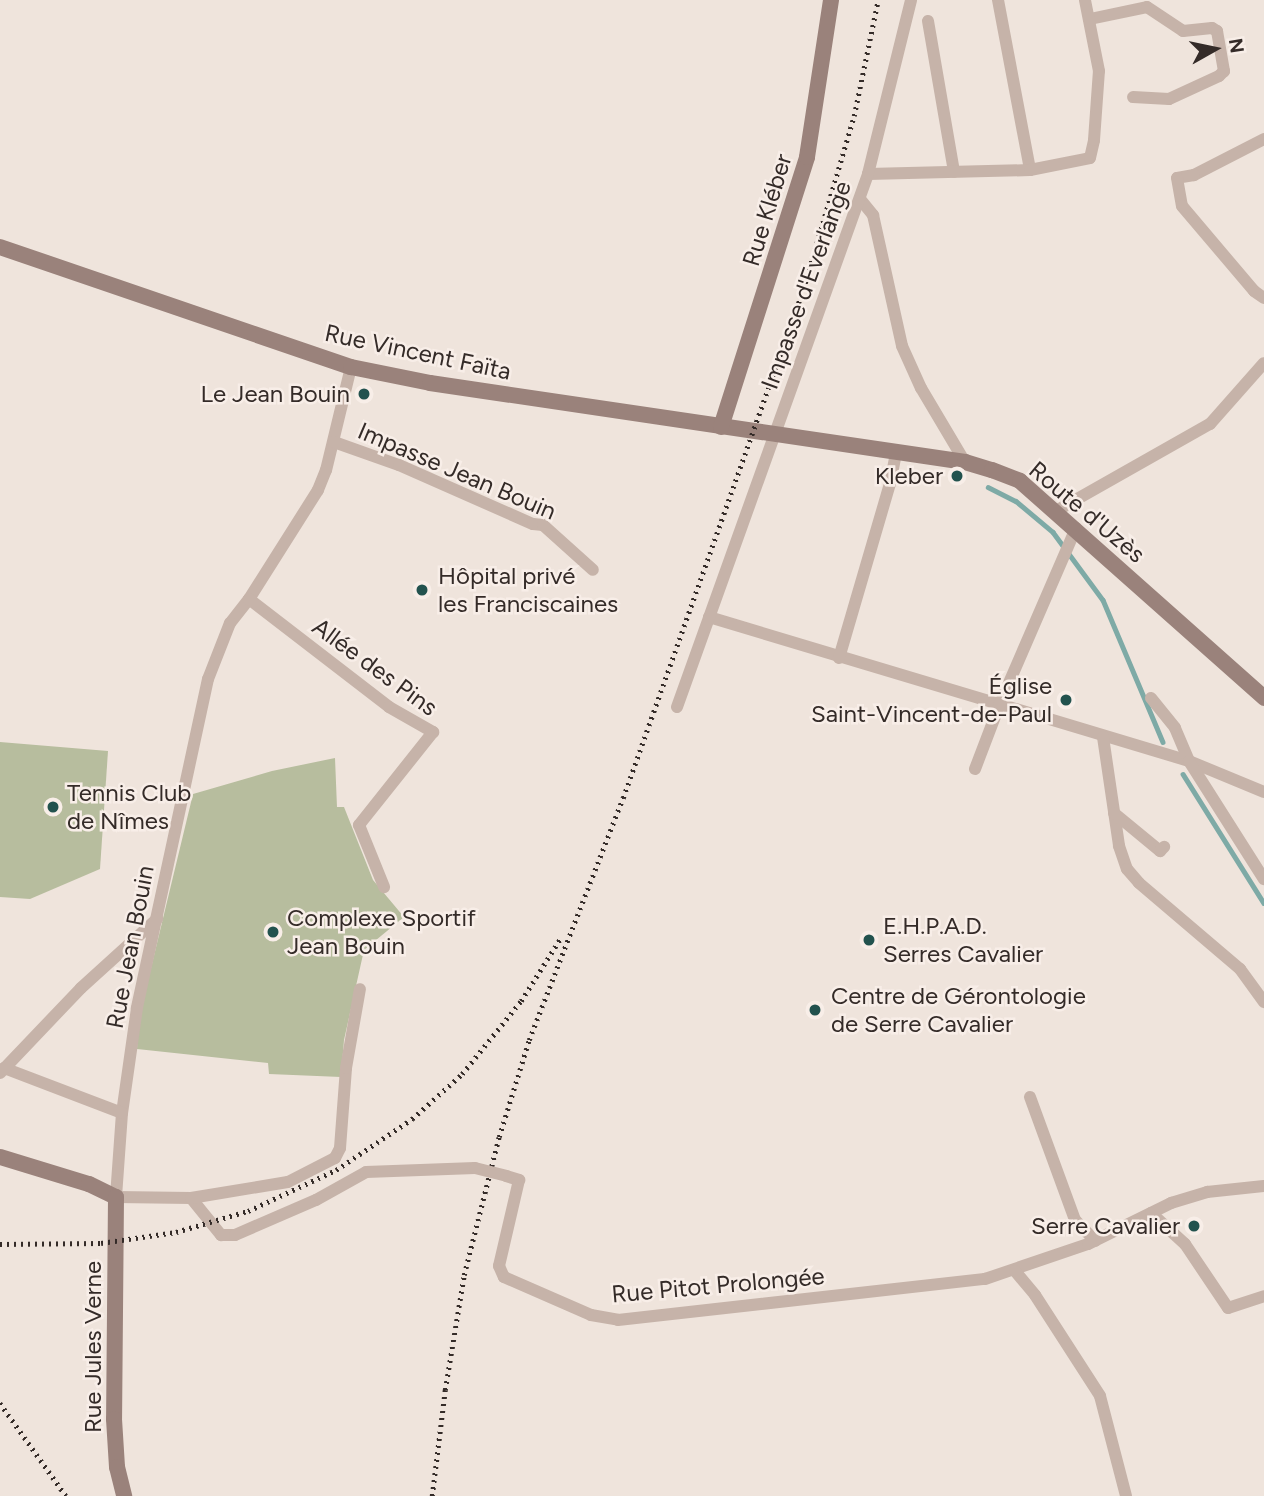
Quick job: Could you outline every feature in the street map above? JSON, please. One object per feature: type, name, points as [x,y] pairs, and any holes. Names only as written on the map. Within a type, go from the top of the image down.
[{"type":"main road","name":"Rue Kléber","points":[[721,427],[807,158],[831,0]]},
{"type":"main road","name":"Rue Vincent Faïta","points":[[0,247],[351,367],[430,383],[758,432]]},
{"type":"main road","name":"Route d'Uzès","points":[[758,432],[965,462],[1020,481],[1264,698]]},
{"type":"main road","points":[[0,1157],[89,1184],[116,1197]]},
{"type":"main road","name":"Rue Jules Verne","points":[[116,1197],[114,1419],[117,1467],[124,1496]]},
{"type":"street","name":"Impasse d'Everlange","points":[[677,707],[877,150],[911,0]]},
{"type":"street","points":[[998,0],[1030,170]]},
{"type":"street","points":[[869,174],[1030,170],[1090,159],[1099,71],[1085,0]]},
{"type":"street","points":[[1090,19],[1147,7],[1183,31],[1212,28],[1217,31],[1224,71],[1219,76],[1169,99],[1133,97]]},
{"type":"street","points":[[928,21],[954,172]]},
{"type":"street","points":[[1264,139],[1194,175],[1177,178],[1182,206],[1254,291],[1264,298]]},
{"type":"street","points":[[860,199],[873,215],[902,346],[921,388],[965,462]]},
{"type":"street","points":[[1056,511],[1210,424],[1264,363]]},
{"type":"street","name":"Rue Jean Bouin","points":[[116,1197],[122,1113],[137,1007],[208,679],[230,623],[249,599],[318,490],[334,442],[351,367]]},
{"type":"street","name":"Impasse Jean Bouin","points":[[334,442],[399,465],[543,526],[593,570]]},
{"type":"street","points":[[839,658],[896,452]]},
{"type":"street","points":[[975,769],[999,706],[1076,528]]},
{"type":"street","name":"Allée des Pins","points":[[249,599],[389,707],[433,732],[359,825],[384,887]]},
{"type":"street","points":[[709,617],[1189,761],[1264,792]]},
{"type":"street","points":[[1151,698],[1175,729],[1189,761],[1264,879]]},
{"type":"street","points":[[1103,737],[1114,813],[1127,869],[1240,969],[1264,1002]]},
{"type":"street","points":[[1114,813],[1160,851],[1164,847]]},
{"type":"street","points":[[122,1113],[2,1071],[80,988],[157,918]]},
{"type":"street","points":[[116,1197],[191,1198],[288,1182],[335,1158],[340,1148],[346,1068],[360,989]]},
{"type":"street","points":[[1030,1097],[1075,1220],[1095,1241]]},
{"type":"street","name":"Rue Pitot Prolongée","points":[[191,1198],[221,1235],[235,1235],[316,1200],[366,1172],[475,1168],[506,1176],[519,1180],[499,1266],[504,1277],[591,1315],[618,1320],[985,1279],[1015,1271]]},
{"type":"street","points":[[1126,1496],[1100,1396],[1035,1295],[1015,1271],[1095,1241],[1151,1213],[1207,1192],[1264,1186]]},
{"type":"street","points":[[1151,1213],[1185,1244],[1228,1308],[1264,1296]]},
{"type":"green space","name":"Tennis Club de Nîmes","points":[[0,742],[108,751],[100,869],[30,899],[0,897]]},
{"type":"green space","name":"Complexe Sportif Jean Bouin","points":[[335,758],[337,807],[344,807],[373,880],[404,917],[364,950],[344,1040],[341,1077],[269,1074],[268,1063],[137,1049],[138,1022],[193,794],[272,771]]},
{"type":"waterway","points":[[988,487],[1016,501],[1053,532],[1103,600],[1163,742]]},
{"type":"waterway","points":[[1183,774],[1264,903]]},
{"type":"railway","points":[[432,1496],[445,1390],[464,1275],[499,1137],[529,1040],[623,798],[803,290],[854,116],[878,0]]},
{"type":"railway","points":[[0,1244],[101,1243],[176,1232],[248,1211],[336,1170],[412,1119],[462,1074],[521,1001],[560,939]]},
{"type":"railway","points":[[0,1403],[66,1496]]},
{"type":"place","name":"Le Jean Bouin","points":[[364,394]]},
{"type":"place","name":"Kleber","points":[[957,476]]},
{"type":"place","name":"Hôpital privé les Franciscaines","points":[[422,590]]},
{"type":"place","name":"Église Saint-Vincent-de-Paul","points":[[1066,700]]},
{"type":"place","name":"Tennis Club de Nîmes","points":[[53,807]]},
{"type":"place","name":"Complexe Sportif Jean Bouin","points":[[273,932]]},
{"type":"place","name":"E.H.P.A.D. Serres Cavalier","points":[[869,940]]},
{"type":"place","name":"Centre de Gérontologie de Serre Cavalier","points":[[815,1010]]},
{"type":"place","name":"Serre Cavalier","points":[[1194,1226]]}]
